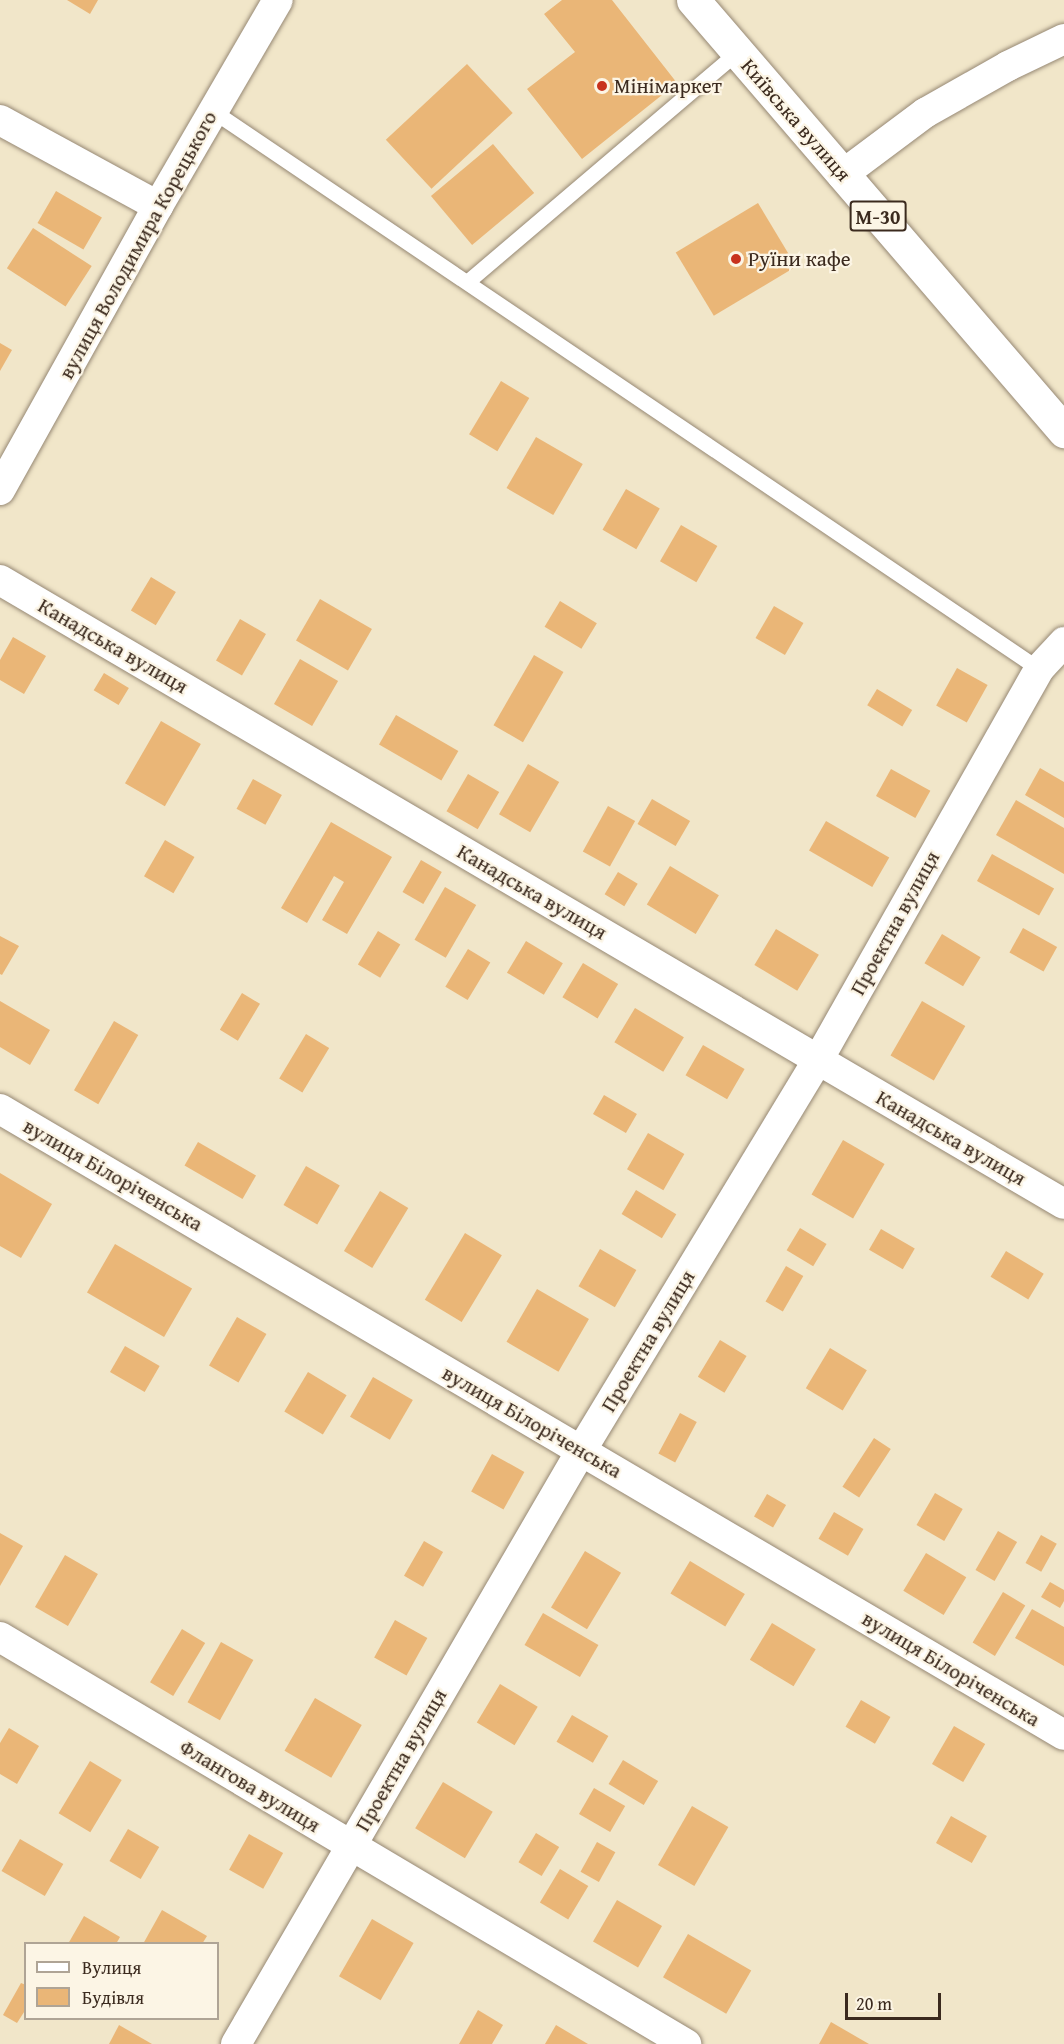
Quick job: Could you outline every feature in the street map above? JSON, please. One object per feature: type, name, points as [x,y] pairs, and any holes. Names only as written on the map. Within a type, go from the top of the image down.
[{"type":"highway","name":"Київська вулиця","points":[[693,0],[1064,431]]},
{"type":"street","name":"вулиця Володимира Корецького","points":[[0,490],[158,206],[278,0]]},
{"type":"street","points":[[842,175],[924,113],[1064,39]]},
{"type":"street","points":[[0,120],[158,206]]},
{"type":"street","name":"Канадська вулиця","points":[[0,580],[1064,1204]]},
{"type":"street","name":"Проектна вулиця","points":[[236,2044],[581,1451],[818,1060],[1039,669],[1064,642]]},
{"type":"street","name":"вулиця Білоріченська","points":[[0,1109],[1064,1735]]},
{"type":"street","name":"Флангова вулиця","points":[[0,1637],[686,2044]]},
{"type":"lane","points":[[467,282],[737,52]]},
{"type":"lane","points":[[213,111],[1039,669]]},
{"type":"building","points":[[67,0],[98,0],[90,14]]},
{"type":"building","name":"Мінімаркет","points":[[562,0],[612,0],[677,83],[582,159],[527,89],[575,52],[544,14]]},
{"type":"building","points":[[467,64],[513,113],[432,189],[386,140]]},
{"type":"building","points":[[493,144],[534,193],[472,245],[431,196]]},
{"type":"building","points":[[56,191],[102,218],[83,250],[38,223]]},
{"type":"building","name":"Руїни кафе","points":[[758,203],[796,266],[714,316],[676,252]]},
{"type":"building","points":[[33,228],[92,266],[66,306],[7,268]]},
{"type":"building","points":[[0,343],[12,350],[0,371]]},
{"type":"building","points":[[501,381],[529,398],[497,451],[469,434]]},
{"type":"building","points":[[536,437],[583,464],[553,515],[506,488]]},
{"type":"building","points":[[626,489],[660,508],[636,549],[602,530]]},
{"type":"building","points":[[681,525],[717,546],[696,582],[660,561]]},
{"type":"building","points":[[151,577],[176,592],[156,625],[131,610]]},
{"type":"building","points":[[320,599],[372,629],[348,671],[296,641]]},
{"type":"building","points":[[560,601],[597,623],[581,649],[545,627]]},
{"type":"building","points":[[774,606],[803,623],[785,655],[756,638]]},
{"type":"building","points":[[240,619],[266,634],[242,676],[216,661]]},
{"type":"building","points":[[13,637],[46,656],[24,694],[0,680],[0,660]]},
{"type":"building","points":[[534,655],[563,672],[523,742],[494,725]]},
{"type":"building","points":[[300,659],[338,681],[312,726],[274,704]]},
{"type":"building","points":[[957,668],[988,685],[967,723],[936,706]]},
{"type":"building","points":[[104,673],[129,688],[119,705],[94,690]]},
{"type":"building","points":[[877,689],[912,710],[902,726],[867,705]]},
{"type":"building","points":[[396,715],[458,751],[441,780],[379,744]]},
{"type":"building","points":[[161,721],[201,744],[165,806],[125,783]]},
{"type":"building","points":[[528,764],[559,782],[530,832],[499,814]]},
{"type":"building","points":[[1040,768],[1064,782],[1064,818],[1025,795]]},
{"type":"building","points":[[891,769],[930,791],[915,818],[876,796]]},
{"type":"building","points":[[468,774],[499,792],[478,829],[446,811]]},
{"type":"building","points":[[253,779],[282,795],[265,825],[237,809]]},
{"type":"building","points":[[652,799],[690,821],[676,846],[638,824]]},
{"type":"building","points":[[1016,800],[1064,828],[1064,874],[996,835]]},
{"type":"building","points":[[608,806],[635,821],[610,867],[583,851]]},
{"type":"building","points":[[826,821],[889,858],[872,887],[809,850]]},
{"type":"building","points":[[331,822],[392,857],[347,934],[322,920],[344,882],[334,876],[307,923],[281,908]]},
{"type":"building","points":[[165,840],[194,857],[173,893],[144,876]]},
{"type":"building","points":[[992,854],[1054,888],[1039,916],[977,881]]},
{"type":"building","points":[[421,860],[442,872],[423,904],[402,892]]},
{"type":"building","points":[[670,866],[719,895],[696,934],[647,905]]},
{"type":"building","points":[[618,872],[638,884],[624,906],[605,894]]},
{"type":"building","points":[[445,887],[476,905],[446,958],[414,940]]},
{"type":"building","points":[[1023,928],[1057,947],[1044,971],[1009,952]]},
{"type":"building","points":[[776,929],[819,955],[797,991],[754,965]]},
{"type":"building","points":[[378,931],[400,944],[380,978],[358,964]]},
{"type":"building","points":[[942,934],[981,957],[963,986],[924,963]]},
{"type":"building","points":[[0,936],[19,946],[2,975],[0,974]]},
{"type":"building","points":[[526,941],[563,963],[544,995],[507,973]]},
{"type":"building","points":[[468,949],[490,962],[468,1000],[445,987]]},
{"type":"building","points":[[583,963],[618,984],[598,1018],[562,997]]},
{"type":"building","points":[[242,993],[260,1004],[238,1041],[220,1030]]},
{"type":"building","points":[[0,1001],[50,1030],[30,1065],[0,1047]]},
{"type":"building","points":[[922,1001],[965,1026],[934,1081],[891,1056]]},
{"type":"building","points":[[635,1008],[684,1037],[663,1072],[614,1042]]},
{"type":"building","points":[[114,1021],[138,1035],[98,1104],[74,1090]]},
{"type":"building","points":[[306,1034],[329,1048],[302,1092],[279,1079]]},
{"type":"building","points":[[703,1045],[745,1069],[727,1099],[686,1075]]},
{"type":"building","points":[[604,1095],[637,1114],[626,1133],[593,1114]]},
{"type":"building","points":[[648,1133],[684,1154],[663,1190],[627,1169]]},
{"type":"building","points":[[843,1140],[885,1164],[853,1219],[812,1195]]},
{"type":"building","points":[[198,1142],[256,1176],[243,1199],[184,1165]]},
{"type":"building","points":[[306,1166],[340,1186],[317,1224],[284,1205]]},
{"type":"building","points":[[0,1173],[52,1204],[21,1258],[0,1246]]},
{"type":"building","points":[[636,1190],[676,1214],[662,1238],[622,1214]]},
{"type":"building","points":[[380,1191],[408,1208],[372,1268],[344,1251]]},
{"type":"building","points":[[800,1228],[827,1244],[813,1266],[787,1250]]},
{"type":"building","points":[[881,1229],[915,1248],[903,1269],[869,1250]]},
{"type":"building","points":[[465,1233],[502,1255],[462,1322],[425,1300]]},
{"type":"building","points":[[115,1244],[192,1288],[164,1337],[87,1292]]},
{"type":"building","points":[[600,1249],[636,1270],[615,1307],[578,1286]]},
{"type":"building","points":[[1006,1251],[1044,1274],[1028,1299],[991,1277]]},
{"type":"building","points":[[786,1266],[803,1276],[783,1312],[766,1302]]},
{"type":"building","points":[[537,1289],[589,1319],[558,1372],[506,1342]]},
{"type":"building","points":[[237,1317],[266,1334],[238,1382],[209,1365]]},
{"type":"building","points":[[720,1340],[747,1356],[724,1393],[698,1377]]},
{"type":"building","points":[[125,1346],[160,1366],[145,1392],[110,1372]]},
{"type":"building","points":[[830,1348],[867,1370],[843,1410],[806,1388]]},
{"type":"building","points":[[308,1372],[347,1395],[323,1435],[284,1411]]},
{"type":"building","points":[[373,1377],[413,1400],[390,1440],[350,1417]]},
{"type":"building","points":[[680,1413],[697,1422],[675,1463],[658,1454]]},
{"type":"building","points":[[874,1438],[891,1449],[859,1498],[842,1487]]},
{"type":"building","points":[[492,1454],[524,1472],[504,1510],[471,1492]]},
{"type":"building","points":[[935,1493],[963,1509],[944,1541],[916,1525]]},
{"type":"building","points":[[767,1494],[786,1505],[773,1528],[754,1517]]},
{"type":"building","points":[[834,1512],[863,1529],[848,1556],[818,1539]]},
{"type":"building","points":[[998,1531],[1017,1542],[995,1581],[976,1570]]},
{"type":"building","points":[[0,1533],[23,1546],[0,1586]]},
{"type":"building","points":[[1041,1535],[1057,1544],[1041,1572],[1025,1563]]},
{"type":"building","points":[[424,1541],[443,1552],[423,1587],[404,1576]]},
{"type":"building","points":[[585,1551],[621,1573],[587,1629],[551,1608]]},
{"type":"building","points":[[926,1553],[966,1577],[944,1615],[903,1591]]},
{"type":"building","points":[[65,1555],[98,1574],[68,1626],[35,1607]]},
{"type":"building","points":[[690,1561],[745,1594],[725,1627],[670,1594]]},
{"type":"building","points":[[1050,1582],[1064,1590],[1064,1601],[1060,1608],[1041,1597]]},
{"type":"building","points":[[1003,1592],[1025,1605],[995,1656],[973,1643]]},
{"type":"building","points":[[1032,1609],[1064,1627],[1064,1666],[1015,1638]]},
{"type":"building","points":[[543,1613],[598,1645],[580,1677],[524,1645]]},
{"type":"building","points":[[395,1620],[427,1638],[407,1676],[374,1658]]},
{"type":"building","points":[[772,1623],[816,1649],[794,1686],[750,1660]]},
{"type":"building","points":[[182,1629],[205,1643],[173,1696],[150,1682]]},
{"type":"building","points":[[221,1642],[253,1660],[220,1720],[188,1702]]},
{"type":"building","points":[[500,1684],[538,1707],[515,1745],[477,1723]]},
{"type":"building","points":[[315,1698],[362,1725],[331,1778],[284,1751]]},
{"type":"building","points":[[861,1700],[890,1717],[875,1744],[846,1727]]},
{"type":"building","points":[[572,1715],[608,1736],[593,1763],[556,1742]]},
{"type":"building","points":[[954,1726],[985,1744],[963,1782],[932,1764]]},
{"type":"building","points":[[9,1728],[39,1746],[17,1784],[0,1774],[0,1743]]},
{"type":"building","points":[[623,1760],[658,1781],[644,1805],[609,1784]]},
{"type":"building","points":[[90,1761],[122,1780],[90,1832],[59,1813]]},
{"type":"building","points":[[443,1782],[493,1812],[465,1858],[415,1828]]},
{"type":"building","points":[[594,1788],[625,1806],[610,1832],[579,1814]]},
{"type":"building","points":[[692,1806],[728,1827],[694,1886],[658,1865]]},
{"type":"building","points":[[951,1816],[987,1836],[972,1863],[936,1843]]},
{"type":"building","points":[[128,1829],[159,1847],[141,1879],[110,1861]]},
{"type":"building","points":[[536,1833],[559,1847],[542,1876],[518,1862]]},
{"type":"building","points":[[249,1834],[283,1853],[263,1889],[229,1870]]},
{"type":"building","points":[[20,1839],[63,1864],[45,1896],[2,1871]]},
{"type":"building","points":[[597,1842],[615,1852],[599,1882],[581,1872]]},
{"type":"building","points":[[560,1869],[588,1886],[568,1919],[540,1902]]},
{"type":"building","points":[[617,1900],[662,1926],[638,1968],[593,1942]]},
{"type":"building","points":[[162,1910],[207,1936],[203,1942],[144,1942]]},
{"type":"building","points":[[84,1916],[120,1937],[117,1942],[69,1942]]},
{"type":"building","points":[[372,1919],[414,1943],[381,2000],[339,1976]]},
{"type":"building","points":[[688,1934],[751,1970],[726,2014],[663,1977]]},
{"type":"building","points":[[21,1983],[24,1984],[24,2012],[17,2023],[3,2015]]},
{"type":"building","points":[[478,2010],[503,2025],[492,2044],[459,2044]]},
{"type":"building","points":[[831,2022],[869,2044],[819,2044]]},
{"type":"building","points":[[119,2025],[152,2044],[109,2044]]},
{"type":"building","points":[[556,2025],[588,2044],[545,2044]]},
{"type":"place","name":"Мінімаркет","points":[[602,86]]},
{"type":"place","name":"Руїни кафе","points":[[736,259]]}]
